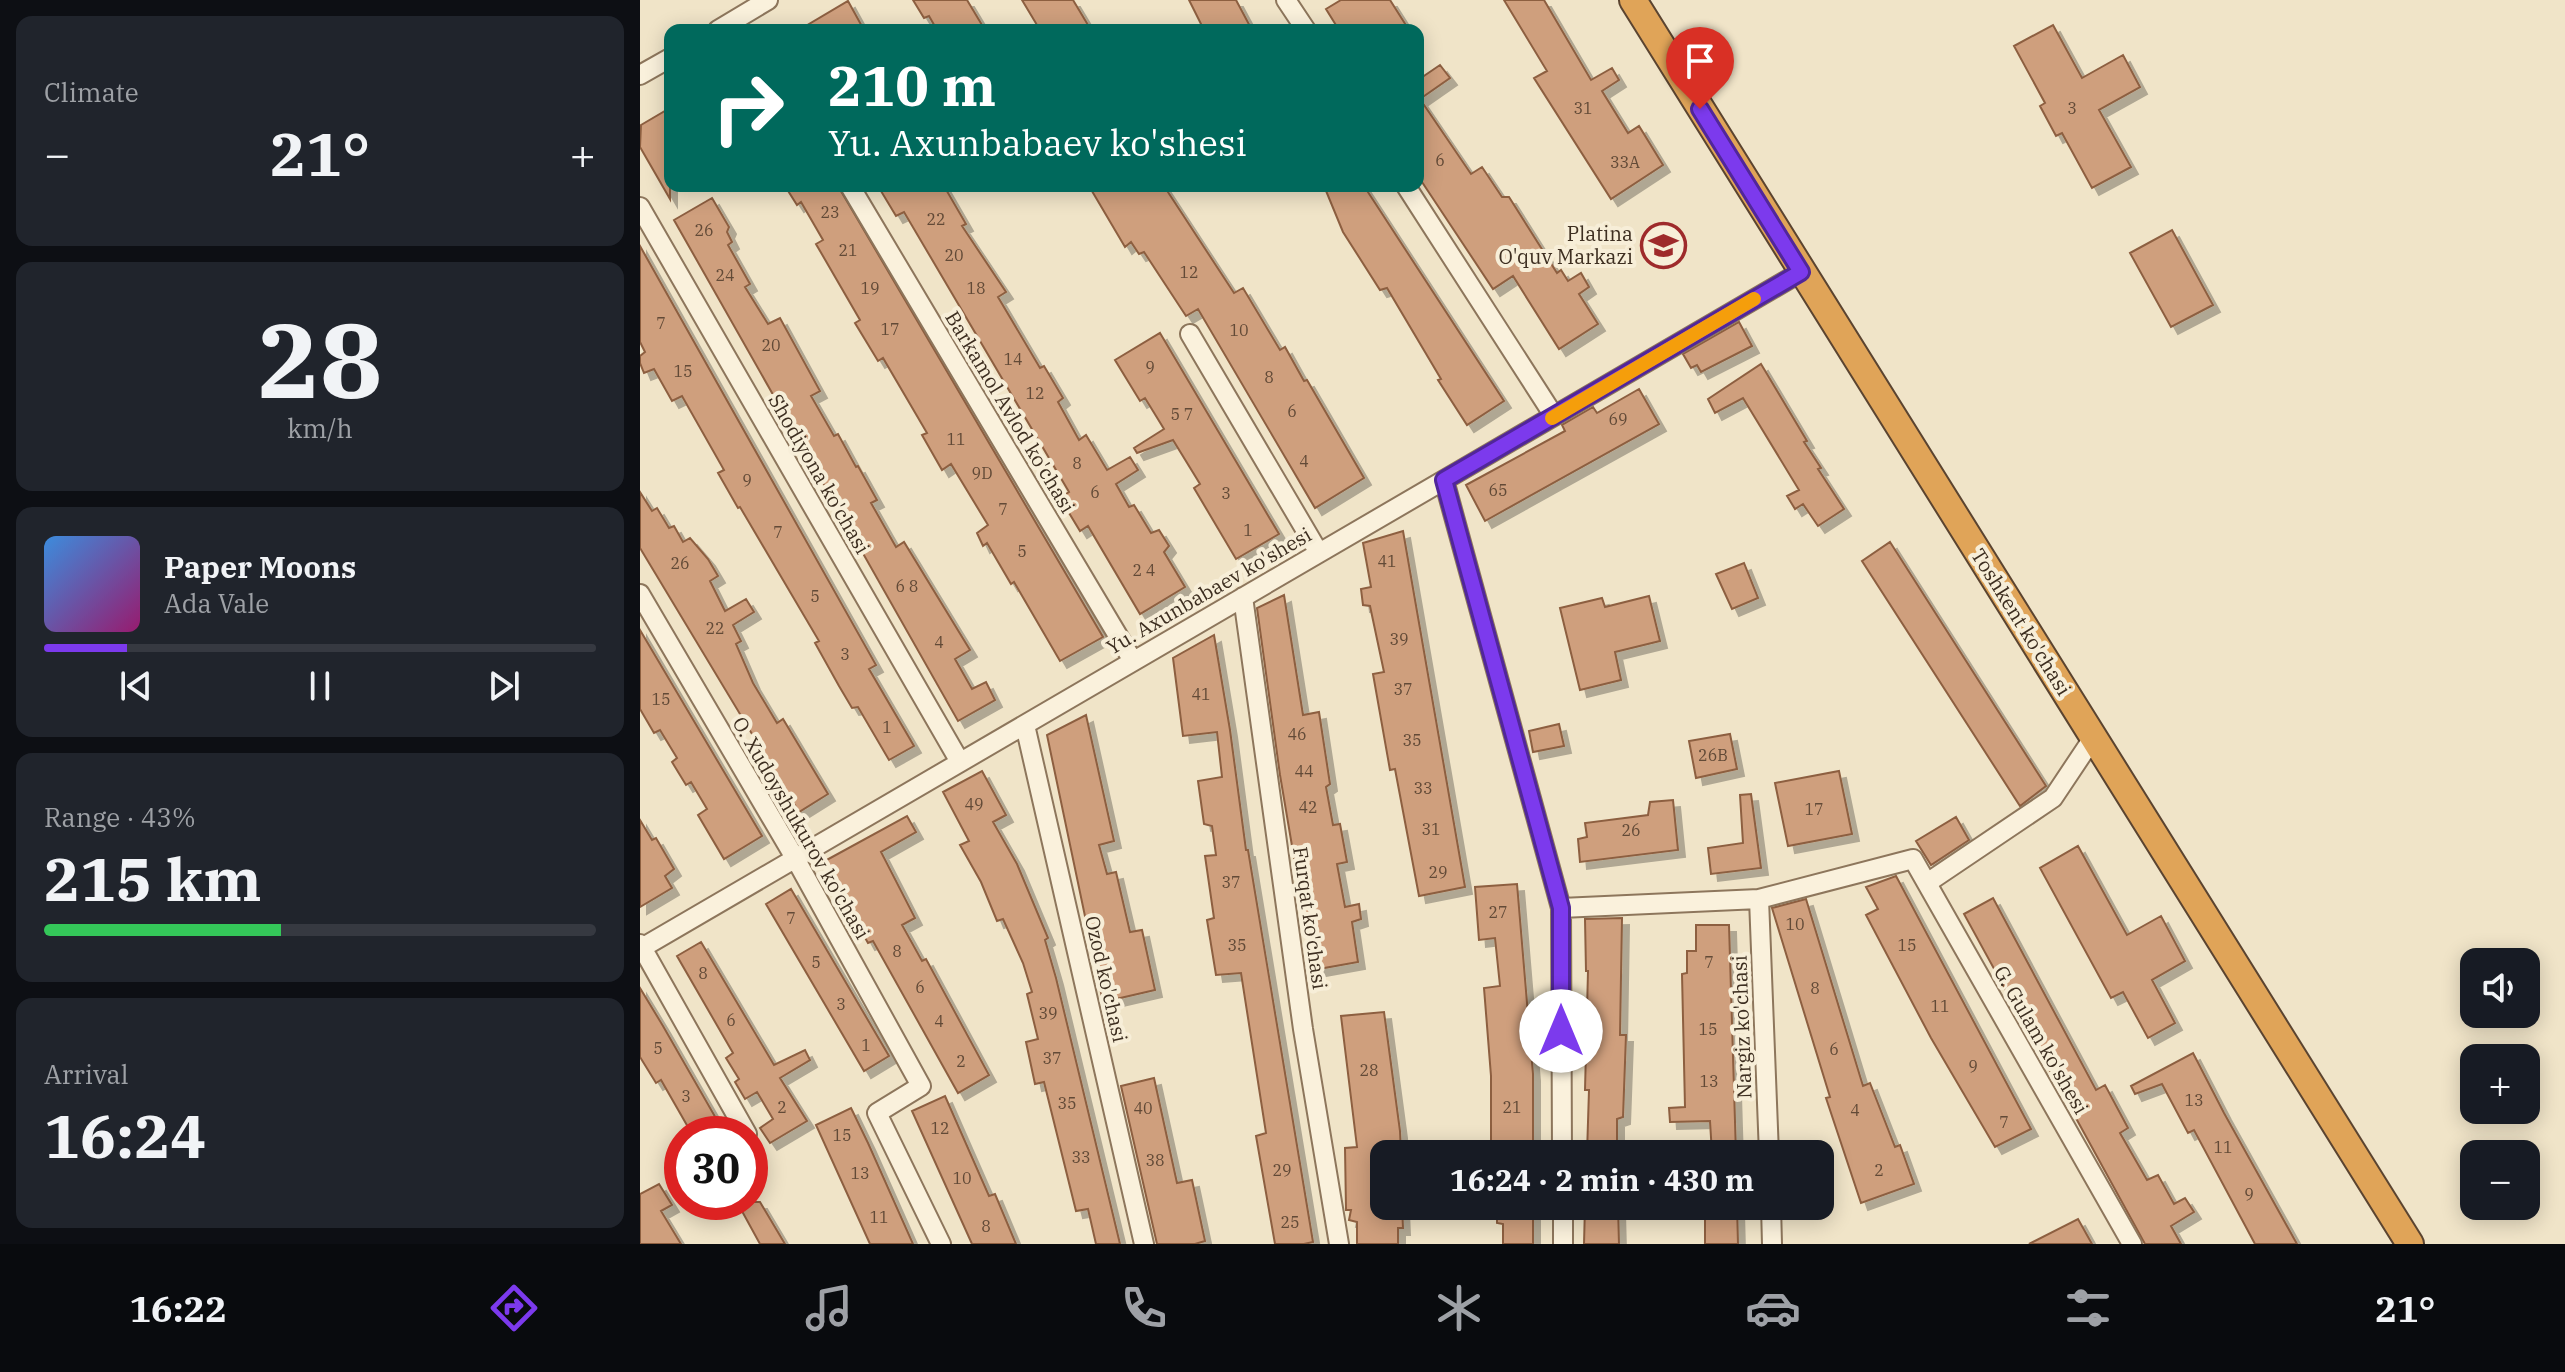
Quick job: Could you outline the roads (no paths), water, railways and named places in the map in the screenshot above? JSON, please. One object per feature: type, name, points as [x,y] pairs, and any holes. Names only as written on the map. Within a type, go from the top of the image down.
[{"type":"highway","name":"Toshkent ko'chasi","points":[[1633,0],[2410,1244]]},
{"type":"street","points":[[728,24],[768,0]]},
{"type":"street","points":[[1286,0],[1302,24]]},
{"type":"street","points":[[747,13],[753,24]]},
{"type":"street","points":[[640,75],[664,61]]},
{"type":"street","name":"Barkamol Avlod ko'chasi","points":[[854,192],[1133,661]]},
{"type":"street","points":[[1410,192],[1554,416]]},
{"type":"street","name":"Shodiyona ko'chasi","points":[[640,207],[960,762]]},
{"type":"street","name":"Yu. Axunbabaev ko'shesi","points":[[641,947],[1801,272]]},
{"type":"street","points":[[1190,334],[1319,553]]},
{"type":"street","points":[[1444,480],[1561,908],[1562,1140]]},
{"type":"street","name":"O. Xudoyshukurov ko'chasi","points":[[640,594],[795,858],[921,1086],[877,1113],[941,1244]]},
{"type":"street","name":"Furqat ko'chasi","points":[[1243,597],[1303,1029],[1339,1244]]},
{"type":"street","name":"Ozod ko'chasi","points":[[1025,725],[1144,1244]]},
{"type":"street","points":[[1927,883],[2053,798],[2093,738]]},
{"type":"street","name":"G. Gulam ko'shesi","points":[[1759,899],[1913,859],[2132,1244]]},
{"type":"street","points":[[1561,908],[1759,899]]},
{"type":"street","name":"Nargiz ko'chasi","points":[[1759,899],[1768,1140]]},
{"type":"street","points":[[641,947],[737,1116]]},
{"type":"street","points":[[1563,1220],[1563,1244]]},
{"type":"street","points":[[1771,1220],[1772,1244]]},
{"type":"place","name":"Platina O'quv Markazi","points":[[1664,246]]}]
